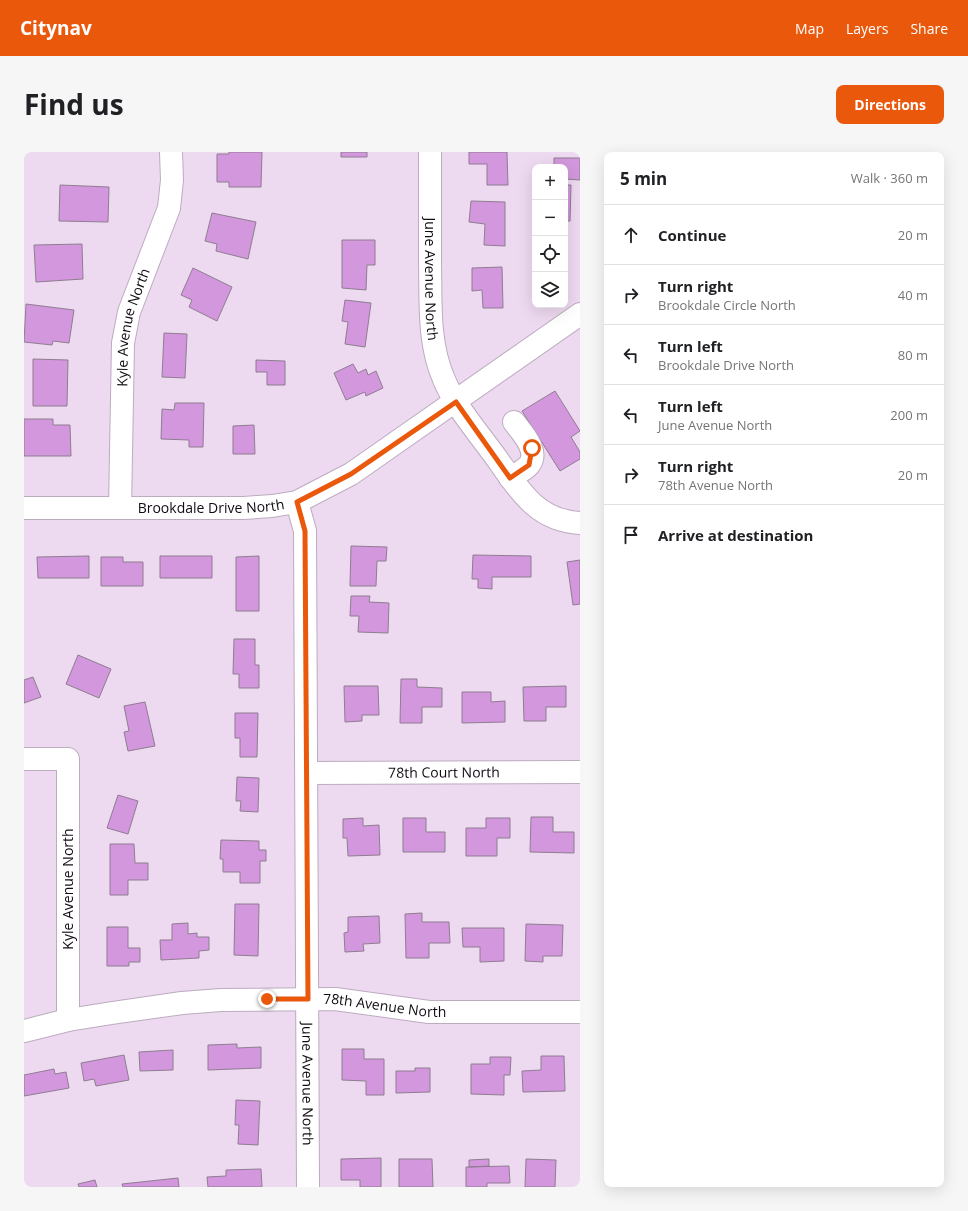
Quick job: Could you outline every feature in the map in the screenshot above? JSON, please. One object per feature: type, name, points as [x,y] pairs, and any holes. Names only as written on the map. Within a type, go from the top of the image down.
[{"type":"street","name":"Kyle Avenue North","points":[[120,508],[123,343],[129,312],[169,208],[172,180],[171,152]]},
{"type":"street","name":"June Avenue North","points":[[430,152],[431,312],[434,345],[442,377],[456,402],[510,478],[531,504],[550,517],[571,523],[580,523]]},
{"type":"street","name":"Brookdale Drive North","points":[[24,508],[244,508],[297,502],[351,474],[580,314]]},
{"type":"street","points":[[510,478],[529,465],[532,448],[514,422]]},
{"type":"street","name":"June Avenue North","points":[[297,502],[305,531],[308,1187]]},
{"type":"street","name":"Kyle Avenue North","points":[[24,759],[68,759],[68,1020]]},
{"type":"street","name":"78th Court North","points":[[307,772],[580,772]]},
{"type":"street","name":"78th Avenue North","points":[[24,1031],[68,1020],[182,1003],[221,1000],[308,999],[366,1002],[429,1012],[580,1012]]},
{"type":"building","points":[[229,152],[262,152],[261,187],[229,187],[229,182],[217,182],[217,154],[229,154]]},
{"type":"building","points":[[341,152],[367,152],[367,157],[341,157]]},
{"type":"building","points":[[469,152],[507,152],[508,185],[487,185],[487,164],[469,164]]},
{"type":"building","points":[[554,158],[580,158],[580,180],[568,179],[568,164],[554,164]]},
{"type":"building","points":[[60,185],[109,187],[108,222],[59,221]]},
{"type":"building","points":[[568,185],[571,185],[570,221],[568,221]]},
{"type":"building","points":[[471,201],[505,202],[505,246],[484,245],[485,224],[469,222]]},
{"type":"building","points":[[212,213],[256,222],[248,259],[216,251],[217,244],[205,241]]},
{"type":"building","points":[[342,240],[375,240],[375,265],[367,265],[366,290],[342,288]]},
{"type":"building","points":[[82,244],[83,279],[36,282],[34,245]]},
{"type":"building","points":[[502,267],[503,308],[483,308],[482,290],[472,291],[472,268]]},
{"type":"building","points":[[193,268],[232,287],[217,321],[189,307],[192,300],[181,295]]},
{"type":"building","points":[[345,300],[371,303],[365,347],[345,344],[348,322],[342,321]]},
{"type":"building","points":[[26,304],[74,310],[69,343],[53,341],[52,345],[24,342]]},
{"type":"building","points":[[164,333],[187,334],[185,378],[162,377]]},
{"type":"building","points":[[33,359],[68,360],[67,406],[33,406]]},
{"type":"building","points":[[256,360],[285,361],[285,385],[267,385],[267,372],[256,372]]},
{"type":"building","points":[[353,364],[358,373],[366,369],[368,375],[376,371],[383,388],[366,396],[365,392],[346,400],[334,373]]},
{"type":"building","points":[[555,391],[580,431],[571,437],[580,452],[580,459],[560,471],[522,411]]},
{"type":"building","points":[[175,403],[204,403],[203,447],[189,447],[189,440],[161,439],[162,409],[174,410]]},
{"type":"building","points":[[24,419],[53,419],[53,425],[70,425],[71,456],[24,456]]},
{"type":"building","points":[[254,425],[255,454],[233,454],[233,426]]},
{"type":"building","points":[[351,546],[387,547],[386,561],[377,561],[376,586],[350,586]]},
{"type":"building","points":[[473,555],[531,556],[531,577],[492,577],[492,589],[478,588],[478,579],[472,579]]},
{"type":"building","points":[[89,556],[89,578],[38,578],[37,557]]},
{"type":"building","points":[[160,556],[212,556],[212,578],[160,578]]},
{"type":"building","points":[[259,556],[259,611],[236,611],[236,557]]},
{"type":"building","points":[[101,557],[123,557],[123,562],[143,562],[143,586],[101,586]]},
{"type":"building","points":[[580,560],[580,604],[573,605],[567,562]]},
{"type":"building","points":[[351,596],[370,596],[369,602],[389,603],[388,633],[358,632],[359,616],[350,616]]},
{"type":"building","points":[[234,639],[255,639],[255,665],[259,665],[259,688],[239,688],[239,674],[233,674]]},
{"type":"building","points":[[78,655],[111,669],[99,698],[66,684]]},
{"type":"building","points":[[33,677],[41,697],[24,703],[24,680]]},
{"type":"building","points":[[401,679],[417,679],[417,687],[442,688],[442,707],[422,707],[422,723],[400,723]]},
{"type":"building","points":[[344,686],[378,686],[379,715],[362,715],[362,721],[345,722]]},
{"type":"building","points":[[566,686],[566,707],[546,707],[546,721],[524,721],[523,687]]},
{"type":"building","points":[[462,692],[491,692],[491,702],[505,701],[505,722],[462,723]]},
{"type":"building","points":[[145,702],[155,746],[128,751],[124,732],[129,731],[124,706]]},
{"type":"building","points":[[235,713],[258,713],[257,757],[240,757],[240,738],[235,738]]},
{"type":"building","points":[[237,777],[259,778],[258,812],[240,811],[241,801],[236,801]]},
{"type":"building","points":[[118,795],[138,801],[128,834],[107,828]]},
{"type":"building","points":[[531,817],[553,817],[553,832],[574,832],[574,853],[530,852]]},
{"type":"building","points":[[363,818],[363,826],[379,825],[380,855],[348,856],[347,838],[343,838],[343,819]]},
{"type":"building","points":[[403,818],[426,818],[426,832],[445,832],[445,852],[403,852]]},
{"type":"building","points":[[486,818],[510,818],[510,838],[497,838],[497,856],[466,856],[466,828],[486,828]]},
{"type":"building","points":[[221,840],[259,841],[259,850],[266,850],[266,861],[260,861],[260,883],[240,883],[240,872],[223,872],[223,859],[220,859]]},
{"type":"building","points":[[110,844],[134,844],[135,863],[148,863],[148,880],[128,880],[128,895],[110,895]]},
{"type":"building","points":[[235,904],[259,904],[258,956],[234,955]]},
{"type":"building","points":[[422,913],[422,922],[449,922],[450,943],[429,943],[429,958],[406,958],[405,914]]},
{"type":"building","points":[[379,916],[380,943],[363,944],[364,951],[345,952],[344,933],[348,932],[348,917]]},
{"type":"building","points":[[188,923],[188,934],[197,933],[197,937],[209,937],[209,950],[199,951],[199,958],[161,960],[160,940],[172,940],[172,924]]},
{"type":"building","points":[[526,924],[563,925],[562,956],[543,956],[543,962],[525,961]]},
{"type":"building","points":[[107,927],[128,927],[128,948],[140,948],[140,962],[129,962],[129,966],[107,966]]},
{"type":"building","points":[[462,928],[504,928],[504,961],[480,962],[480,947],[463,947]]},
{"type":"building","points":[[237,1044],[237,1048],[261,1047],[261,1068],[208,1070],[208,1045]]},
{"type":"building","points":[[342,1049],[364,1049],[364,1059],[384,1059],[384,1095],[366,1095],[366,1081],[342,1080]]},
{"type":"building","points":[[173,1050],[173,1070],[140,1071],[139,1052]]},
{"type":"building","points":[[124,1055],[129,1080],[96,1086],[94,1079],[84,1081],[81,1063]]},
{"type":"building","points":[[541,1056],[564,1056],[565,1091],[523,1092],[522,1071],[541,1070]]},
{"type":"building","points":[[490,1057],[511,1057],[510,1075],[504,1075],[504,1095],[471,1094],[471,1064],[490,1064]]},
{"type":"building","points":[[415,1068],[430,1068],[430,1092],[396,1093],[396,1071],[415,1071]]},
{"type":"building","points":[[54,1069],[55,1074],[66,1072],[69,1088],[24,1096],[24,1075]]},
{"type":"building","points":[[236,1100],[260,1101],[258,1145],[238,1144],[239,1125],[235,1125]]},
{"type":"building","points":[[381,1158],[381,1187],[360,1187],[360,1180],[341,1180],[341,1159]]},
{"type":"building","points":[[399,1159],[432,1159],[433,1187],[399,1187]]},
{"type":"building","points":[[489,1159],[489,1166],[469,1167],[469,1160]]},
{"type":"building","points":[[526,1159],[556,1160],[555,1187],[525,1187]]},
{"type":"building","points":[[509,1166],[510,1183],[487,1183],[487,1187],[466,1187],[466,1167]]},
{"type":"building","points":[[261,1169],[262,1187],[208,1187],[207,1177],[226,1176],[226,1170]]},
{"type":"building","points":[[178,1178],[179,1187],[123,1187],[122,1184]]},
{"type":"building","points":[[95,1180],[97,1187],[79,1187],[78,1184]]},
{"type":"route","points":[[267,999],[308,999],[305,531],[297,502],[351,474],[456,402],[510,478],[529,465],[532,448]]}]
